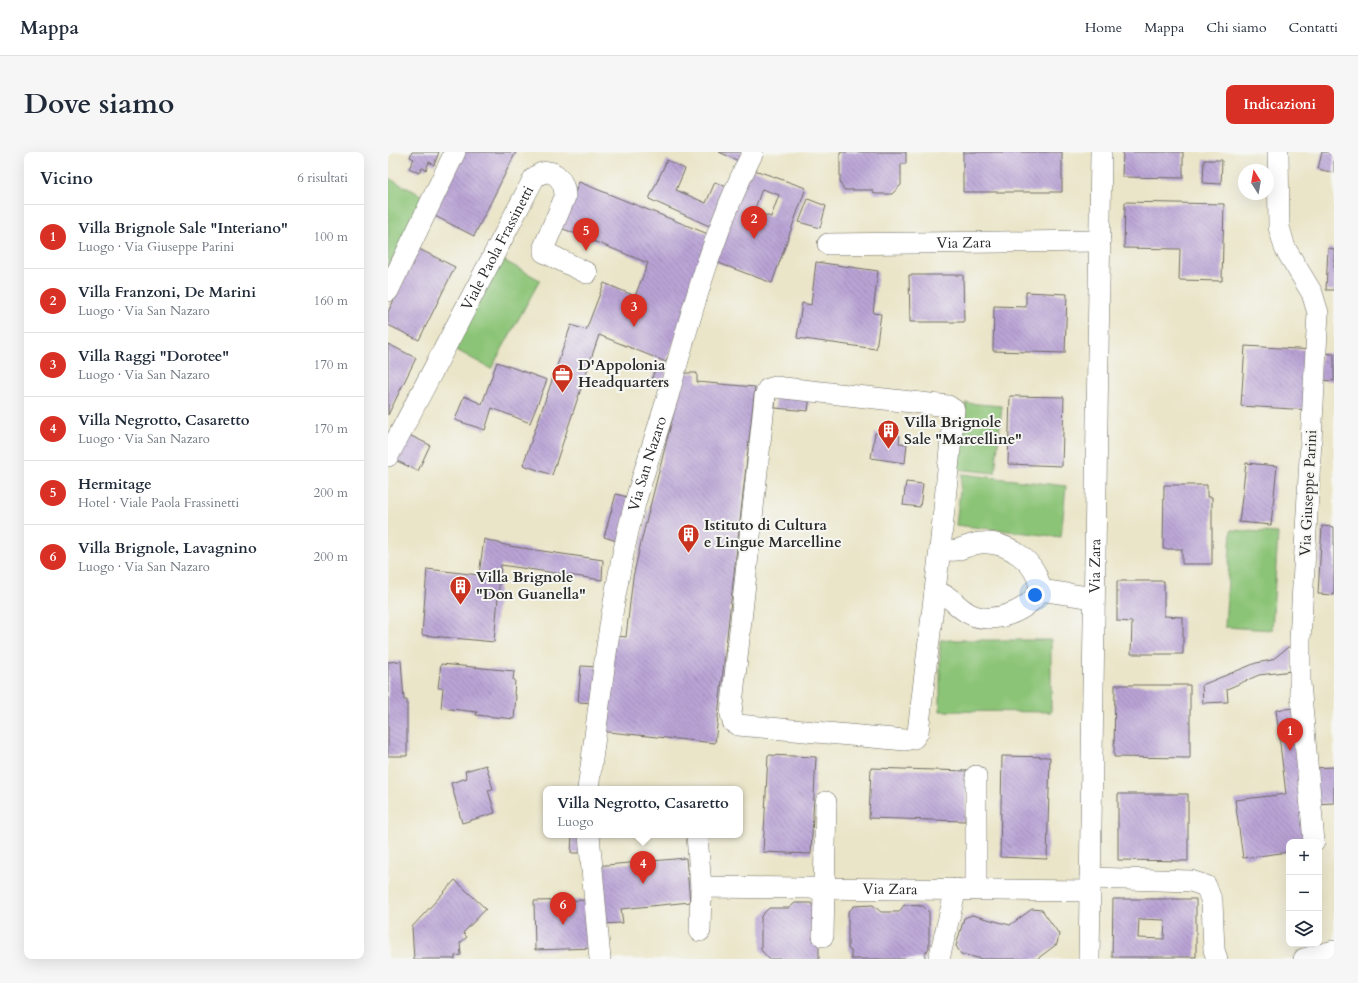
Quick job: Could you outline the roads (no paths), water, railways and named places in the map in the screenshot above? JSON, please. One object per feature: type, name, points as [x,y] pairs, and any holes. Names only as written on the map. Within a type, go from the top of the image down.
[{"type":"street","points":[[388,291],[455,152]]},
{"type":"street","name":"Via San Nazaro","points":[[588,786],[610,621],[634,508],[668,397],[689,316],[718,234],[753,152]]},
{"type":"street","name":"Via Zara","points":[[1089,959],[1101,152]]},
{"type":"street","name":"Via Giuseppe Parini","points":[[1278,152],[1279,227],[1285,248],[1312,292],[1318,313],[1300,640],[1300,683],[1314,839]]},
{"type":"street","name":"Viale Paola Frassinetti","points":[[388,456],[534,178],[538,174],[544,172],[556,176],[564,185],[565,191],[565,197],[544,247],[544,252],[587,272]]},
{"type":"street","name":"Via Zara","points":[[828,244],[1100,241]]},
{"type":"street","points":[[775,387],[940,405],[948,406],[954,410],[935,592],[918,732],[914,738],[905,740],[738,725],[733,722],[731,714],[764,404],[768,389],[775,387]]},
{"type":"street","points":[[935,592],[945,594],[969,614],[983,618],[998,617],[1022,608],[1031,603],[1040,590],[1037,574],[1018,554],[1006,548],[982,543],[964,546],[957,550],[940,549]]},
{"type":"street","points":[[1040,590],[1094,598]]},
{"type":"street","points":[[939,959],[966,889],[976,776]]},
{"type":"street","points":[[823,936],[826,802]]},
{"type":"street","points":[[588,838],[600,959]]},
{"type":"street","points":[[697,838],[701,887],[700,931]]},
{"type":"street","points":[[1090,884],[1191,880],[1206,886],[1212,902],[1214,950],[1217,959]]},
{"type":"street","name":"Via Zara","points":[[701,887],[966,889],[1090,884]]},
{"type":"street","points":[[1305,947],[1304,959],[1334,951]]},
{"type":"place","name":"Villa Franzoni, De Marini","points":[[754,239]]},
{"type":"place","name":"Hermitage","points":[[586,251]]},
{"type":"place","name":"Villa Raggi \"Dorotee\"","points":[[634,327]]},
{"type":"place","name":"D'Appolonia Headquarters","points":[[563,394]]},
{"type":"place","name":"Villa Brignole Sale \"Marcelline\"","points":[[889,450]]},
{"type":"place","name":"Istituto di Cultura e Lingue Marcelline","points":[[688,554]]},
{"type":"place","name":"Villa Brignole \"Don Guanella\"","points":[[461,606]]},
{"type":"place","name":"Villa Brignole Sale \"Interiano\"","points":[[1290,751]]},
{"type":"place","name":"Villa Negrotto, Casaretto","points":[[643,884]]},
{"type":"place","name":"Villa Brignole, Lavagnino","points":[[563,925]]}]
